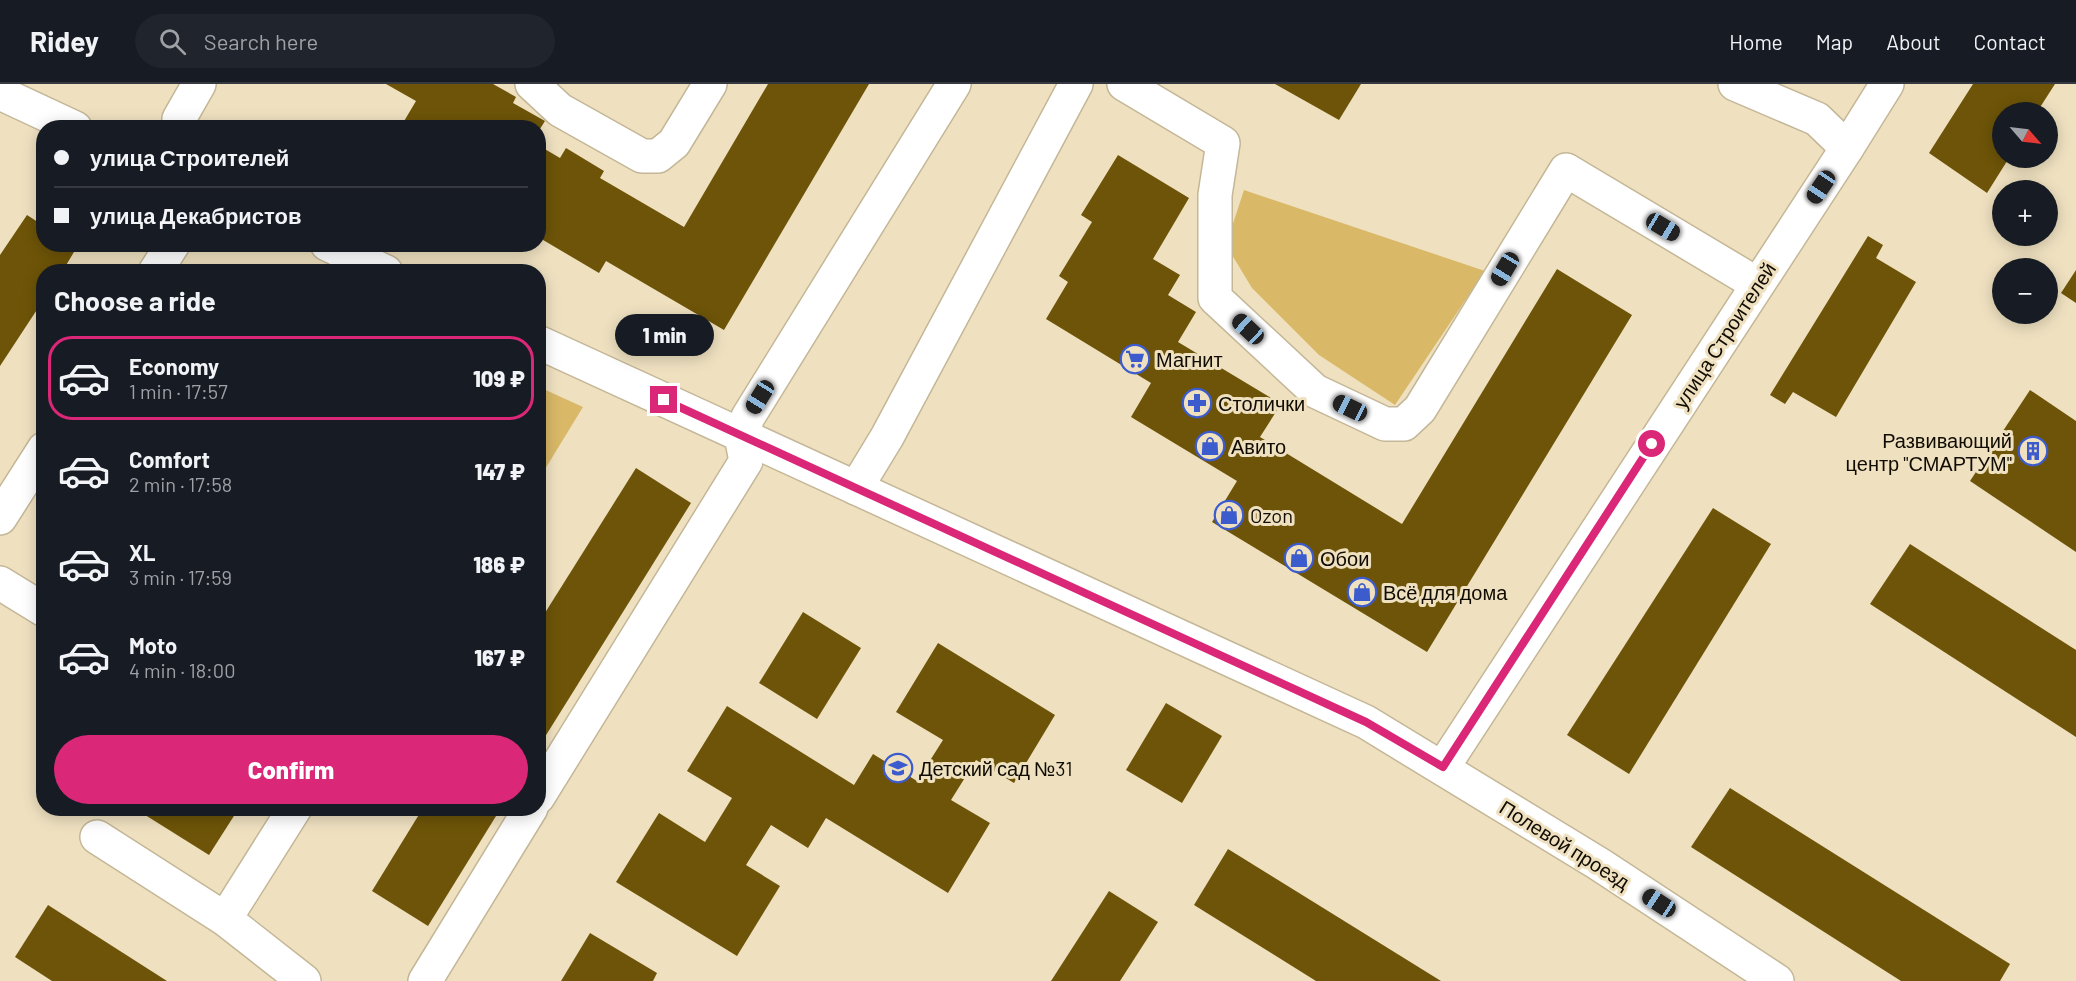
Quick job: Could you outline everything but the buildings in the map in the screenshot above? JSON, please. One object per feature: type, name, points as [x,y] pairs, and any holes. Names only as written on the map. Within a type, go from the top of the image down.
[{"type":"street","points":[[179,120],[199,84]]},
{"type":"street","points":[[532,84],[560,110],[642,156],[658,156],[674,143],[710,84]]},
{"type":"street","points":[[546,784],[746,460],[741,436],[748,417],[954,84]]},
{"type":"street","points":[[856,488],[887,437],[1076,84]]},
{"type":"street","points":[[1124,84],[1223,143],[1215,195],[1215,298],[1315,391],[1385,424],[1404,424],[1420,409],[1566,170],[1757,284]]},
{"type":"street","points":[[1735,84],[1817,118],[1847,148]]},
{"type":"street","name":"улица Строителей","points":[[1443,767],[1887,84]]},
{"type":"street","points":[[0,93],[58,120]]},
{"type":"street","points":[[344,252],[369,264]]},
{"type":"street","name":"Полевой проезд","points":[[546,346],[1366,722],[1599,864],[1778,981]]},
{"type":"street","points":[[0,518],[36,462]]},
{"type":"street","points":[[0,583],[36,605]]},
{"type":"street","points":[[225,919],[290,816]]},
{"type":"street","points":[[425,981],[526,816]]},
{"type":"street","points":[[97,837],[225,919],[304,981]]},
{"type":"shaded area","points":[[1244,190],[1485,271],[1395,405],[1319,355],[1252,288],[1226,245]]},
{"type":"shaded area","points":[[546,390],[583,407],[546,468]]},
{"type":"place","name":"Магнит","points":[[1135,359]]},
{"type":"place","name":"Столички","points":[[1197,403]]},
{"type":"place","name":"Авито","points":[[1210,446]]},
{"type":"place","name":"Развивающий центр \"СМАРТУМ\"","points":[[2033,451]]},
{"type":"place","name":"Ozon","points":[[1229,515]]},
{"type":"place","name":"Обои","points":[[1299,558]]},
{"type":"place","name":"Всё для дома","points":[[1362,592]]},
{"type":"place","name":"Детский сад №31","points":[[898,768]]},
{"type":"route","points":[[664,400],[1366,722],[1443,767],[1652,444]]}]
